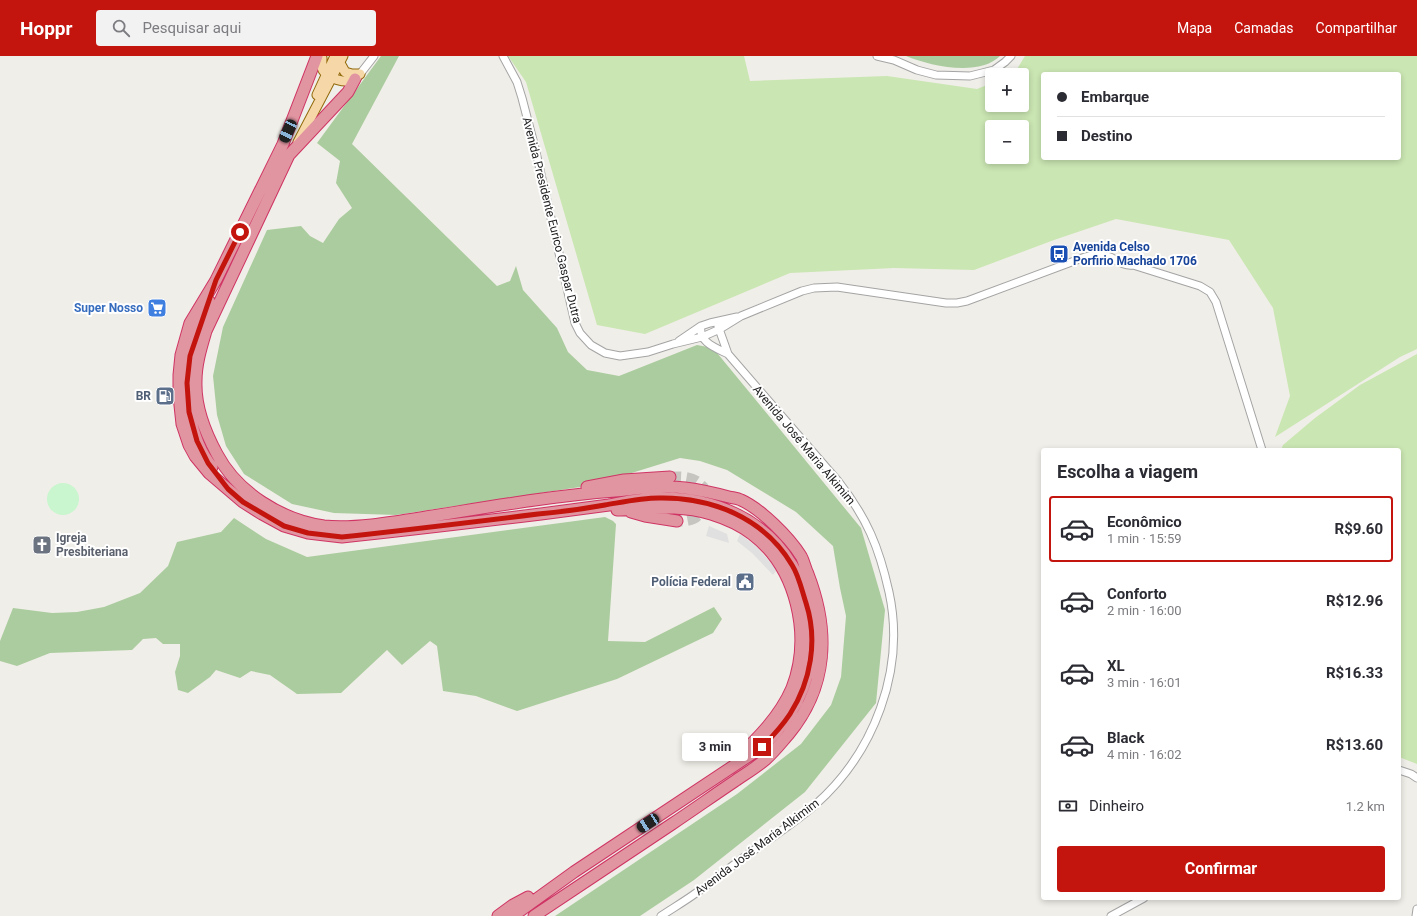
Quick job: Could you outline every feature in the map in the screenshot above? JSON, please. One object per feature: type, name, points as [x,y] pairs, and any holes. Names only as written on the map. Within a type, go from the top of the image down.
[{"type":"highway","points":[[320,57],[282,144],[216,280],[190,323],[181,355],[179,396],[182,424],[189,445],[195,456],[209,473],[243,502],[284,526],[308,533],[342,537],[575,510],[658,498],[682,499],[709,503],[739,515],[763,531],[776,544],[792,566],[809,612],[812,630],[812,654],[808,675],[801,694],[782,724],[762,747],[574,872],[513,916]]},
{"type":"highway","points":[[357,76],[348,92],[289,155],[206,331],[198,359],[196,384],[199,407],[208,436],[221,461],[236,481],[260,501],[273,509],[310,523],[326,526],[348,526],[410,519],[541,499],[645,488],[681,488],[708,492],[741,500],[779,528],[801,557],[811,582],[819,612],[822,636],[822,658],[818,679],[812,698],[799,721],[768,758],[689,813],[534,916]]},
{"type":"highway","points":[[541,499],[624,480],[670,477]]},
{"type":"highway","points":[[575,510],[622,510],[669,507],[711,514],[752,533],[767,548],[783,570],[793,593],[801,643],[798,668],[791,690],[771,723],[710,782]]},
{"type":"highway","points":[[622,510],[645,516],[677,521]]},
{"type":"highway","points":[[498,916],[513,905],[574,872]]},
{"type":"main road","points":[[320,57],[323,71],[329,76],[345,81],[357,76]]},
{"type":"main road","points":[[339,58],[345,72],[357,76]]},
{"type":"main road","points":[[289,155],[295,148],[339,58]]},
{"type":"street","points":[[357,76],[374,56]]},
{"type":"street","name":"Avenida Presidente Eurico Gaspar Dutra","points":[[503,56],[517,82],[522,98],[535,148],[572,311],[575,323],[580,333],[591,345],[605,353],[620,356],[648,352],[702,337],[720,330],[741,316]]},
{"type":"street","points":[[876,56],[894,60],[917,70],[936,75],[970,76],[994,70],[1011,56]]},
{"type":"street","name":"Avenida Presidente Eurico Gaspar Dutra","points":[[674,344],[701,326],[741,316],[802,291],[824,286],[957,304],[1085,257],[1101,255],[1131,262],[1133,265],[1200,286],[1210,292],[1216,302],[1261,448]]},
{"type":"street","points":[[710,323],[717,325],[720,330]]},
{"type":"street","points":[[701,326],[700,332],[702,337]]},
{"type":"street","name":"Avenida José Maria Alkimim","points":[[720,330],[728,354]]},
{"type":"street","name":"Avenida José Maria Alkimim","points":[[661,916],[697,893],[816,804],[850,766],[877,720],[890,678],[893,650],[893,614],[881,559],[870,529],[851,498],[728,354],[706,342],[702,337]]},
{"type":"street","points":[[1401,771],[1417,778]]},
{"type":"street","points":[[1111,916],[1140,900]]},
{"type":"street","points":[[1416,916],[1417,909]]},
{"type":"green space","points":[[381,56],[399,56],[352,144],[497,286],[510,281],[516,266],[523,290],[557,328],[568,352],[587,370],[619,376],[697,345],[713,348],[861,528],[885,610],[876,703],[805,792],[694,880],[640,916],[555,916],[737,794],[801,744],[831,705],[841,677],[846,616],[833,546],[796,512],[727,470],[700,461],[680,458],[593,485],[396,515],[334,513],[292,504],[244,474],[226,446],[217,415],[213,376],[223,327],[267,230],[301,226],[310,236],[323,243],[339,219],[352,208],[336,183],[340,161],[317,143]]},
{"type":"green space","points":[[508,56],[744,56],[750,81],[887,76],[977,89],[985,86],[985,112],[1029,112],[1029,68],[1018,68],[1025,56],[1417,56],[1417,349],[1400,357],[1275,437],[1290,396],[1273,308],[1229,240],[1116,219],[974,270],[894,268],[790,273],[645,334],[597,325],[526,82]]},
{"type":"green space","points":[[906,56],[1000,56],[991,62],[980,66],[954,68],[916,60]]},
{"type":"green space","points":[[1417,354],[1417,764],[1401,758],[1401,448],[1282,448],[1283,445],[1315,418],[1360,385]]},
{"type":"green space","points":[[60,483],[66,483],[76,490],[79,499],[78,505],[72,512],[66,515],[60,515],[50,508],[47,502],[47,496],[54,486]]},
{"type":"green space","points":[[605,517],[616,524],[608,641],[645,642],[714,607],[722,619],[713,633],[617,679],[517,711],[476,696],[443,691],[437,646],[430,641],[402,665],[387,650],[341,693],[297,694],[270,675],[251,671],[240,678],[216,670],[210,677],[188,693],[178,690],[175,672],[180,656],[180,644],[163,644],[156,638],[143,639],[132,650],[50,653],[17,666],[0,661],[0,641],[13,608],[52,613],[77,612],[104,607],[140,593],[168,566],[177,542],[221,532],[234,518],[266,539],[307,557]]},
{"type":"shaded area","points":[[709,526],[727,534],[729,543],[706,536]]},
{"type":"shaded area","points":[[740,534],[756,546],[777,570],[773,575],[752,553],[737,541]]},
{"type":"tunnel","points":[[670,477],[684,477],[692,479],[703,487],[703,502],[700,513],[692,519],[677,521]]},
{"type":"place","name":"Avenida Celso Porfirio Machado 1706","points":[[1059,254]]},
{"type":"place","name":"Super Nosso","points":[[157,308]]},
{"type":"place","name":"BR","points":[[165,396]]},
{"type":"place","name":"Igreja Presbiteriana","points":[[42,545]]},
{"type":"place","name":"Polícia Federal","points":[[745,582]]},
{"type":"route","points":[[240,232],[216,280],[190,356],[187,383],[189,412],[197,441],[208,463],[228,489],[243,502],[284,526],[308,533],[342,537],[575,510],[658,498],[682,499],[709,503],[739,515],[763,531],[776,544],[792,566],[809,612],[812,630],[812,654],[808,675],[801,694],[790,714],[778,730],[762,747]]}]
